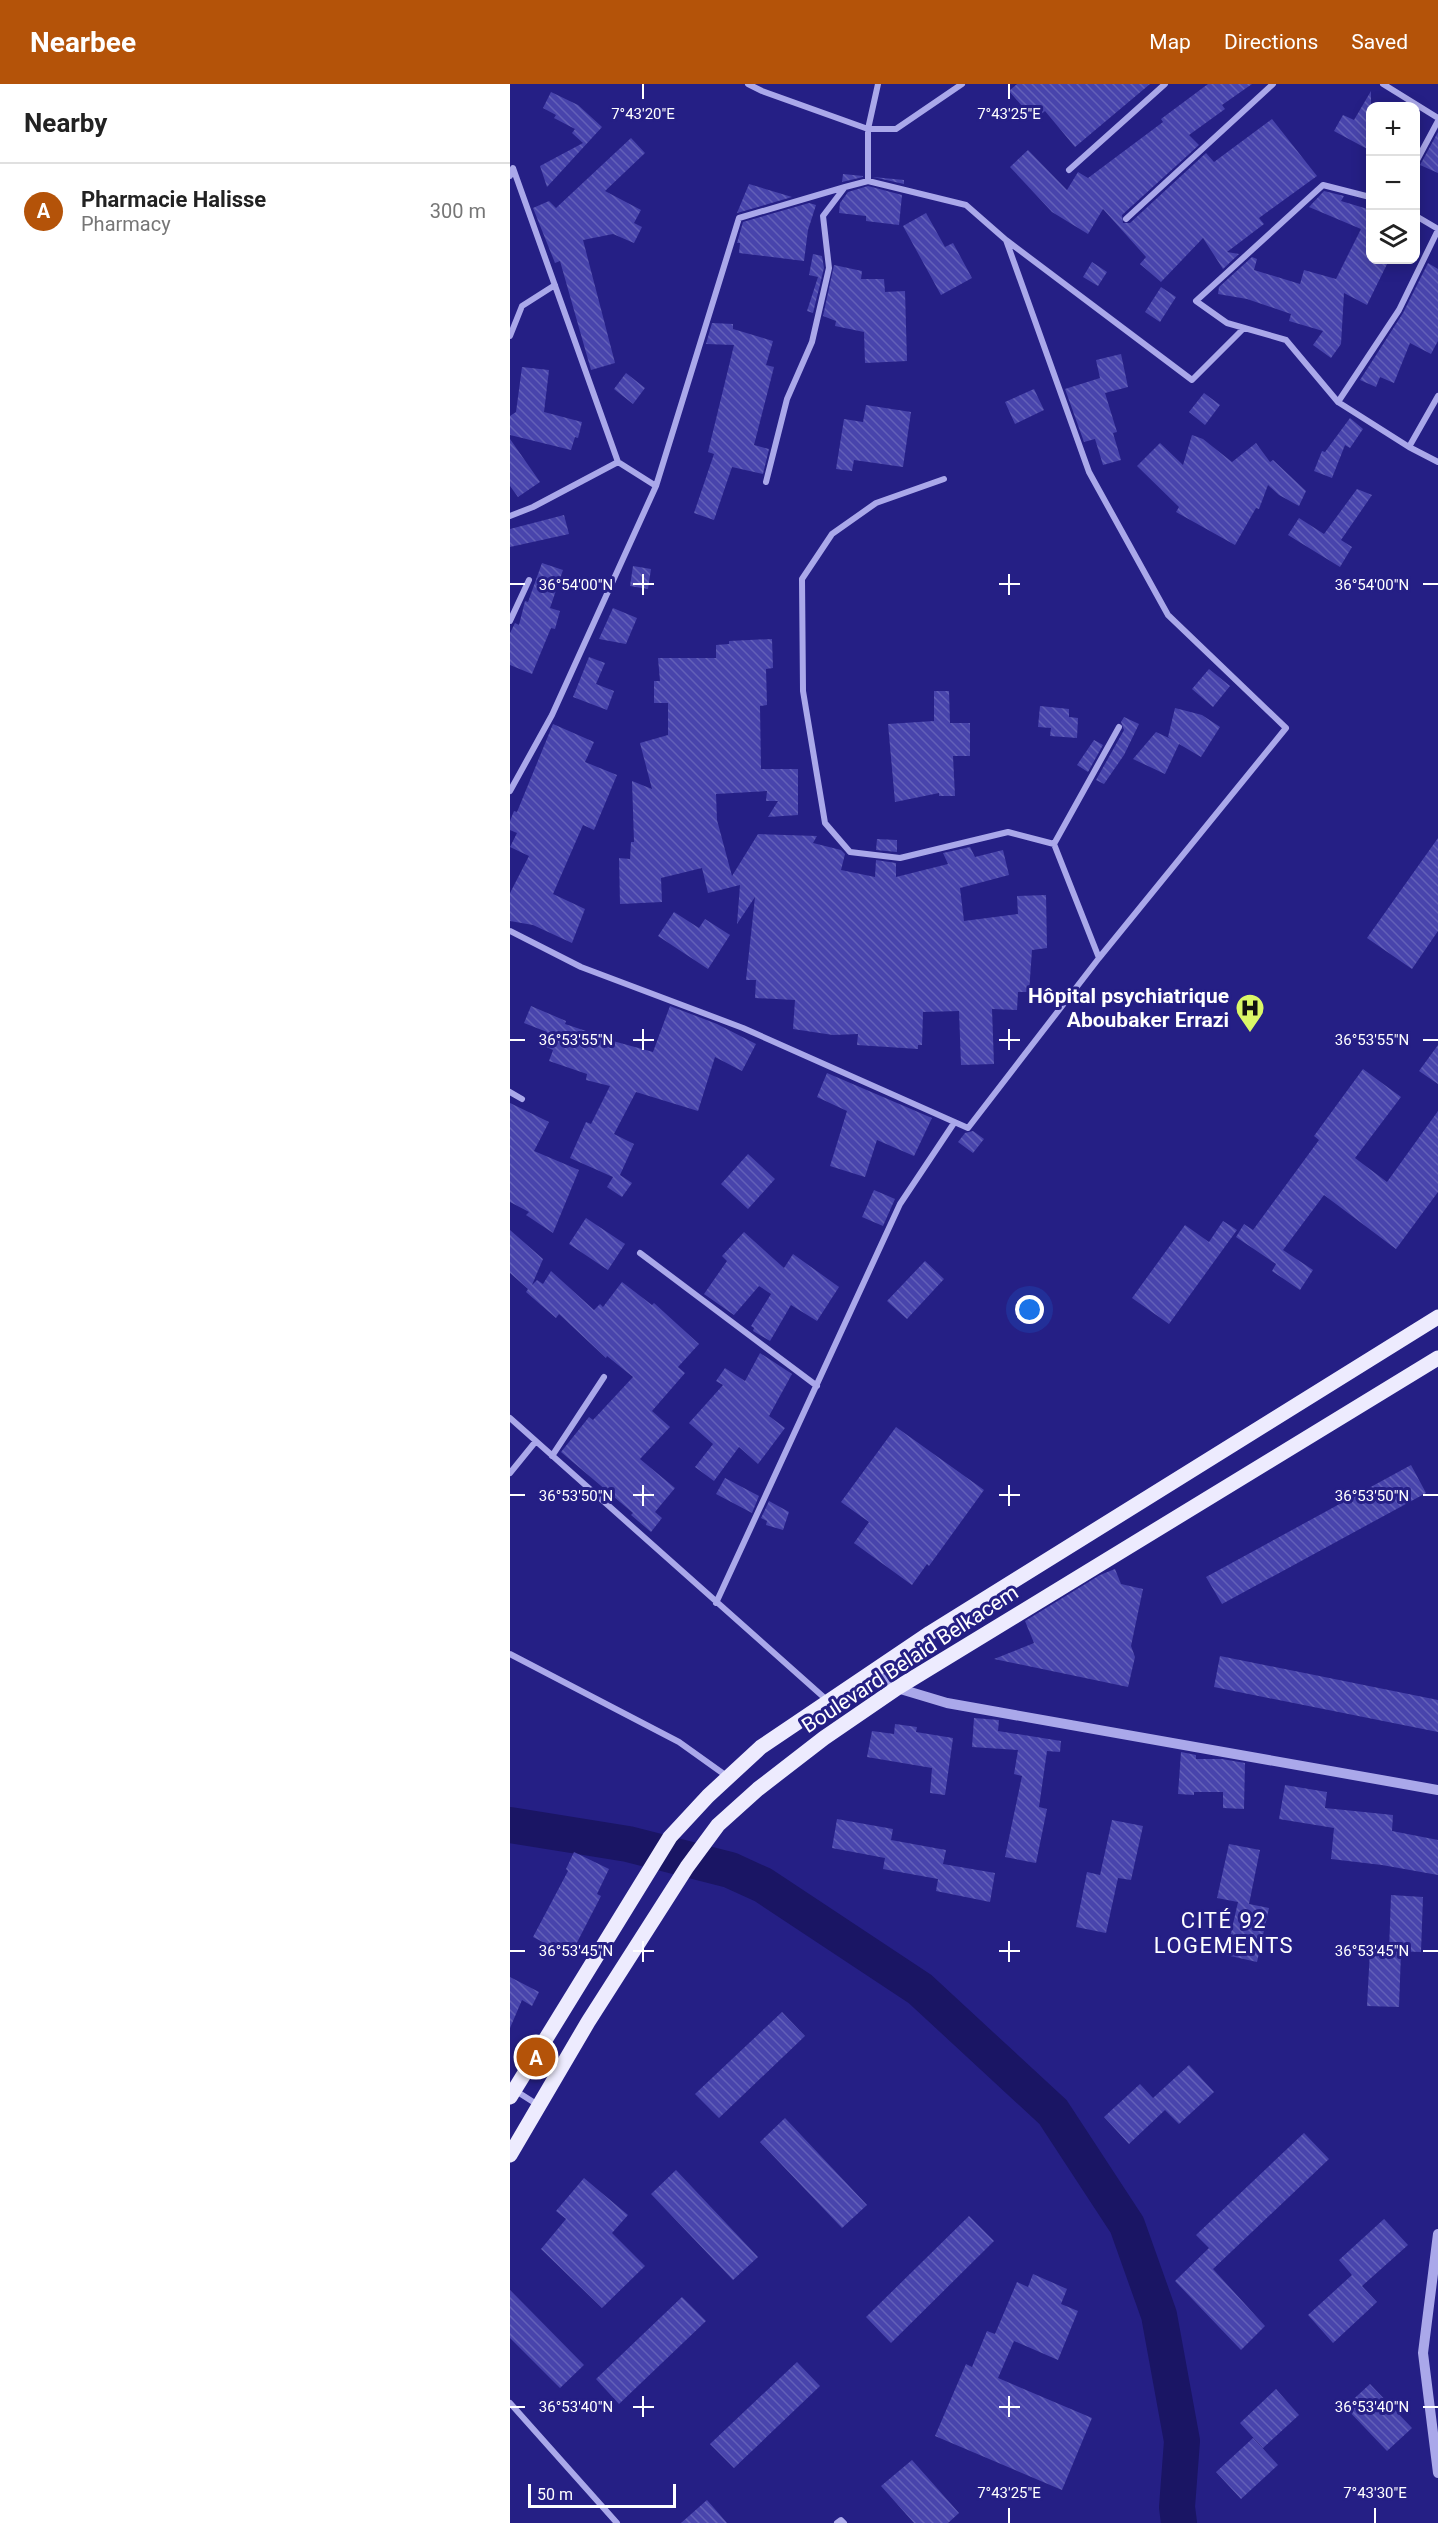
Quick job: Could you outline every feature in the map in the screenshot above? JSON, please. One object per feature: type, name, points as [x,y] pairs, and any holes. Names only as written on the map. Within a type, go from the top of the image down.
[{"type":"main road","name":"Boulevard Belaid Belkacem","points":[[511,2092],[670,1837],[761,1747],[871,1672],[1438,1317]]},
{"type":"main road","name":"Boulevard Belaid Belkacem","points":[[510,2155],[588,2022],[687,1867],[718,1825],[758,1789],[824,1738],[897,1688],[1438,1359]]},
{"type":"street","points":[[748,84],[868,129],[896,129],[962,84]]},
{"type":"street","points":[[868,181],[868,129],[878,84]]},
{"type":"street","points":[[1069,170],[1165,84]]},
{"type":"street","points":[[1126,219],[1273,84]]},
{"type":"street","points":[[1383,84],[1438,120],[1419,156]]},
{"type":"street","points":[[510,176],[513,168],[618,462],[656,486]]},
{"type":"street","points":[[510,791],[552,714],[656,486],[739,218],[868,181],[966,205],[1006,240],[1192,380],[1244,328]]},
{"type":"street","points":[[1366,196],[1323,185],[1196,301],[1227,324],[1286,340],[1338,402],[1409,447],[1438,462]]},
{"type":"street","points":[[766,482],[787,399],[812,342],[829,268],[823,216],[845,187]]},
{"type":"street","points":[[1338,402],[1399,310],[1438,230],[1420,219]]},
{"type":"street","points":[[510,931],[581,967],[743,1028],[968,1128],[1099,958],[1286,728],[1168,615],[1089,472],[1006,240]]},
{"type":"street","points":[[510,336],[522,306],[555,285]]},
{"type":"street","points":[[1409,447],[1438,396]]},
{"type":"street","points":[[510,516],[533,507],[618,462]]},
{"type":"street","points":[[944,479],[876,503],[832,534],[802,579],[803,691],[825,823],[850,852],[900,858],[1008,832],[1054,844]]},
{"type":"street","points":[[510,621],[529,580]]},
{"type":"street","points":[[1054,844],[1119,727]]},
{"type":"street","points":[[1054,844],[1099,958]]},
{"type":"street","points":[[510,1092],[522,1099]]},
{"type":"street","points":[[716,1603],[900,1204],[954,1123]]},
{"type":"street","points":[[639,1253],[817,1386]]},
{"type":"street","points":[[552,1456],[604,1377]]},
{"type":"street","points":[[510,1418],[828,1702]]},
{"type":"street","points":[[510,1473],[536,1441]]},
{"type":"street","points":[[510,1654],[678,1742],[729,1777]]},
{"type":"street","points":[[871,1672],[897,1688],[947,1702],[1438,1790]]},
{"type":"street","points":[[511,2092],[539,2106]]},
{"type":"street","points":[[1438,2234],[1423,2353],[1438,2473]]},
{"type":"street","points":[[510,2403],[616,2523]]},
{"type":"street","points":[[837,2523],[841,2520],[844,2523]]},
{"type":"building","points":[[1017,84],[1150,84],[1075,147],[1045,111],[1034,120],[1009,91]]},
{"type":"building","points":[[1208,84],[1252,84],[1222,105],[1225,109],[1189,135],[1199,145],[1122,215],[1123,223],[1130,223],[1206,153],[1214,162],[1272,119],[1317,176],[1259,218],[1264,224],[1227,252],[1239,254],[1223,269],[1203,238],[1161,282],[1140,264],[1146,257],[1103,209],[1088,234],[1052,212],[1010,167],[1028,150],[1067,190],[1078,172],[1088,178],[1163,122],[1161,119]]},
{"type":"building","points":[[1371,91],[1371,102],[1366,102],[1366,148],[1334,131],[1343,115],[1354,120]]},
{"type":"building","points":[[551,92],[578,105],[602,127],[547,187],[540,166],[583,143],[572,133],[575,129],[554,118],[556,115],[543,108]]},
{"type":"building","points":[[1438,132],[1438,173],[1420,165]]},
{"type":"building","points":[[631,138],[645,153],[605,191],[641,210],[634,223],[642,227],[634,243],[613,234],[583,240],[615,363],[591,370],[560,261],[555,263],[533,208],[549,201],[556,208]]},
{"type":"building","points":[[843,174],[863,176],[863,177],[842,182]]},
{"type":"building","points":[[873,177],[904,180],[904,184]]},
{"type":"building","points":[[749,184],[792,197],[737,213]]},
{"type":"building","points":[[868,186],[902,195],[899,225],[866,221],[866,216],[839,213],[840,203],[848,192]]},
{"type":"building","points":[[1324,191],[1344,196],[1341,201],[1366,208],[1366,264],[1387,264],[1367,305],[1344,293],[1341,344],[1331,358],[1313,345],[1323,331],[1289,321],[1291,314],[1247,299],[1218,294],[1219,287],[1252,257],[1257,259],[1254,270],[1300,284],[1304,270],[1336,279],[1361,229],[1309,207]]},
{"type":"building","points":[[809,203],[816,205],[808,230],[804,261],[739,253],[740,243],[737,243],[743,222]]},
{"type":"building","points":[[926,213],[945,247],[953,243],[972,278],[941,295],[903,226]]},
{"type":"building","points":[[813,254],[822,256],[824,268],[813,313],[807,311],[818,277],[809,275]]},
{"type":"building","points":[[1092,262],[1107,272],[1098,286],[1083,277]]},
{"type":"building","points":[[1428,263],[1438,269],[1438,341],[1431,354],[1410,343],[1394,383],[1380,377],[1376,387],[1360,380],[1403,313]]},
{"type":"building","points":[[834,265],[862,271],[861,279],[884,279],[885,292],[905,291],[907,361],[865,363],[864,332],[835,326],[836,321],[823,316]]},
{"type":"building","points":[[1161,287],[1176,297],[1160,322],[1145,312]]},
{"type":"building","points":[[712,323],[733,324],[733,329],[773,341],[766,365],[774,367],[754,445],[769,449],[763,474],[732,467],[714,520],[694,513],[714,454],[708,452],[734,345],[706,344]]},
{"type":"building","points":[[1121,354],[1128,387],[1105,393],[1117,432],[1113,433],[1121,460],[1103,465],[1095,439],[1084,442],[1065,389],[1100,378],[1096,360]]},
{"type":"building","points":[[522,367],[549,370],[544,412],[582,422],[578,438],[575,437],[571,450],[510,435],[510,416],[516,412]]},
{"type":"building","points":[[626,373],[645,388],[633,404],[614,389]]},
{"type":"building","points":[[1034,389],[1044,410],[1015,424],[1005,402]]},
{"type":"building","points":[[1204,393],[1220,405],[1205,425],[1189,412]]},
{"type":"building","points":[[866,405],[911,412],[903,467],[854,460],[852,471],[836,469],[844,419],[863,422]]},
{"type":"building","points":[[1350,418],[1363,429],[1350,448],[1345,445],[1332,478],[1314,471],[1322,451],[1325,452]]},
{"type":"building","points":[[1192,435],[1203,439],[1232,462],[1256,443],[1270,462],[1273,460],[1306,491],[1299,506],[1279,495],[1268,485],[1259,509],[1256,508],[1235,545],[1176,512],[1179,507],[1137,466],[1160,443],[1183,465]]},
{"type":"building","points":[[510,439],[540,482],[518,497],[510,486]]},
{"type":"building","points":[[1357,489],[1372,495],[1341,540],[1352,547],[1340,567],[1288,535],[1299,518],[1324,534]]},
{"type":"building","points":[[564,515],[569,534],[510,547],[510,529]]},
{"type":"building","points":[[542,563],[563,570],[550,608],[560,611],[555,629],[551,628],[532,674],[510,665],[510,633],[515,623],[519,625],[525,601],[528,602]]},
{"type":"building","points":[[633,566],[651,569],[648,589],[630,586]]},
{"type":"building","points":[[613,608],[637,618],[626,644],[599,639]]},
{"type":"building","points":[[772,639],[773,668],[766,669],[767,705],[760,706],[761,769],[798,769],[798,815],[768,817],[778,801],[766,801],[767,791],[716,794],[717,820],[732,876],[758,834],[817,836],[813,843],[841,850],[845,854],[841,870],[875,877],[876,860],[896,863],[896,877],[948,864],[943,853],[970,847],[975,857],[1003,850],[1009,875],[960,888],[964,921],[1018,914],[1017,896],[1046,895],[1047,948],[1032,950],[1029,992],[1018,992],[1017,1010],[992,1009],[994,1064],[961,1065],[959,1011],[923,1012],[922,1045],[918,1045],[918,1049],[857,1045],[858,1034],[833,1035],[793,1029],[795,1000],[755,998],[756,980],[746,980],[755,897],[737,924],[740,885],[708,893],[702,868],[661,878],[662,902],[620,904],[619,858],[630,859],[631,842],[634,842],[632,781],[652,789],[640,743],[668,735],[668,703],[654,703],[654,681],[660,681],[658,658],[716,658],[716,645],[729,644],[729,641]]},
{"type":"building","points":[[589,657],[605,663],[596,684],[614,691],[607,710],[573,697]]},
{"type":"building","points":[[1209,669],[1230,686],[1213,707],[1192,689]]},
{"type":"building","points":[[934,691],[949,691],[950,723],[970,723],[970,756],[953,756],[955,796],[939,796],[939,793],[895,802],[888,724],[934,721]]},
{"type":"building","points":[[1040,706],[1069,709],[1069,717],[1078,718],[1077,738],[1050,736],[1051,728],[1038,727]]},
{"type":"building","points":[[1175,708],[1202,715],[1220,727],[1201,757],[1179,744],[1165,774],[1133,759],[1156,732],[1173,740],[1168,737]]},
{"type":"building","points":[[1124,717],[1139,724],[1124,755],[1104,784],[1096,780],[1124,730],[1121,722]]},
{"type":"building","points":[[553,724],[594,742],[585,762],[617,775],[594,830],[583,825],[553,894],[585,909],[572,943],[533,925],[510,921],[510,893],[529,856],[510,847],[517,833],[510,830],[510,821],[514,811],[517,812]]},
{"type":"building","points":[[1094,740],[1103,745],[1088,772],[1077,765]]},
{"type":"building","points":[[1438,838],[1438,931],[1412,969],[1367,938]]},
{"type":"building","points":[[877,839],[897,840],[897,852],[876,850]]},
{"type":"building","points":[[674,912],[699,928],[705,919],[730,935],[708,969],[658,936]]},
{"type":"building","points":[[531,1006],[566,1021],[565,1024],[592,1033],[591,1035],[653,1052],[670,1006],[717,1024],[756,1044],[742,1071],[715,1057],[698,1111],[636,1092],[614,1134],[634,1144],[620,1175],[632,1183],[622,1197],[607,1187],[613,1177],[570,1158],[586,1122],[591,1124],[610,1086],[586,1080],[587,1074],[549,1061],[553,1050],[542,1045],[547,1032],[524,1023]]},
{"type":"building","points":[[1438,1045],[1438,1084],[1419,1071]]},
{"type":"building","points":[[1363,1069],[1401,1097],[1355,1158],[1387,1182],[1438,1111],[1438,1192],[1396,1249],[1324,1195],[1283,1250],[1313,1270],[1300,1290],[1272,1271],[1276,1264],[1236,1237],[1244,1224],[1253,1230],[1319,1140],[1314,1136]]},
{"type":"building","points":[[827,1073],[932,1118],[914,1156],[877,1140],[865,1177],[830,1166],[847,1111],[817,1097]]},
{"type":"building","points":[[510,1103],[549,1122],[534,1151],[579,1170],[553,1233],[526,1215],[529,1212],[510,1202]]},
{"type":"building","points":[[973,1131],[984,1139],[973,1153],[958,1142],[965,1133]]},
{"type":"building","points":[[748,1154],[775,1179],[748,1209],[721,1184]]},
{"type":"building","points":[[874,1190],[895,1199],[883,1226],[862,1217]]},
{"type":"building","points":[[586,1218],[625,1244],[608,1270],[569,1244]]},
{"type":"building","points":[[1223,1221],[1237,1230],[1169,1324],[1132,1298],[1185,1225],[1209,1242]]},
{"type":"building","points":[[510,1230],[543,1259],[532,1285],[537,1280],[543,1284],[551,1271],[594,1310],[600,1304],[603,1307],[622,1282],[652,1305],[654,1303],[699,1344],[678,1367],[685,1373],[652,1411],[670,1427],[640,1459],[675,1488],[655,1512],[662,1518],[651,1532],[631,1515],[633,1513],[561,1452],[589,1417],[593,1420],[633,1377],[607,1356],[606,1358],[559,1314],[556,1318],[526,1292],[528,1289],[510,1273]]},
{"type":"building","points":[[744,1232],[784,1268],[793,1254],[839,1287],[817,1321],[791,1305],[770,1341],[753,1331],[754,1328],[751,1326],[771,1294],[759,1286],[734,1315],[704,1294],[727,1261],[722,1256]]},
{"type":"building","points":[[925,1261],[944,1279],[907,1319],[887,1301]]},
{"type":"building","points":[[760,1353],[792,1374],[769,1416],[785,1428],[758,1464],[739,1447],[714,1481],[695,1467],[713,1444],[689,1423],[723,1385],[716,1381],[725,1368],[745,1381]]},
{"type":"building","points":[[896,1427],[984,1490],[929,1566],[927,1564],[912,1585],[854,1543],[869,1522],[841,1502]]},
{"type":"building","points":[[1411,1465],[1426,1493],[1222,1604],[1206,1577]]},
{"type":"building","points":[[725,1478],[759,1496],[752,1513],[716,1494]]},
{"type":"building","points":[[769,1501],[789,1512],[783,1530],[766,1525],[767,1521],[761,1518]]},
{"type":"building","points":[[1115,1569],[1121,1584],[1143,1589],[1131,1646],[1135,1657],[1128,1687],[994,1659],[1034,1643],[1025,1621],[1100,1575]]},
{"type":"building","points":[[1220,1656],[1438,1700],[1438,1732],[1214,1687]]},
{"type":"building","points":[[974,1718],[999,1720],[998,1731],[1061,1741],[1060,1752],[1047,1751],[1039,1807],[1047,1809],[1036,1863],[1005,1857],[1022,1776],[1014,1774],[1018,1750],[972,1747]]},
{"type":"building","points":[[895,1724],[917,1727],[916,1732],[953,1738],[945,1795],[930,1793],[932,1768],[867,1757],[872,1731],[894,1734]]},
{"type":"building","points":[[1181,1752],[1196,1755],[1196,1759],[1222,1759],[1245,1763],[1244,1809],[1223,1808],[1223,1792],[1178,1794]]},
{"type":"building","points":[[1285,1785],[1327,1792],[1325,1808],[1393,1815],[1392,1831],[1438,1840],[1438,1875],[1331,1859],[1334,1828],[1279,1819]]},
{"type":"building","points":[[837,1819],[893,1829],[891,1840],[946,1850],[943,1864],[995,1873],[990,1902],[936,1891],[938,1879],[883,1869],[885,1858],[832,1848]]},
{"type":"building","points":[[1112,1820],[1143,1826],[1131,1880],[1118,1878],[1106,1933],[1076,1927],[1087,1872],[1100,1875]]},
{"type":"building","points":[[1229,1844],[1260,1850],[1249,1904],[1269,1908],[1257,1962],[1226,1955],[1238,1902],[1217,1898]]},
{"type":"building","points":[[574,1852],[609,1869],[597,1894],[601,1896],[570,1956],[533,1937],[568,1871],[566,1869]]},
{"type":"building","points":[[1391,1895],[1423,1897],[1421,1952],[1389,1951]]},
{"type":"building","points":[[1370,1950],[1401,1952],[1399,2007],[1367,2006]]},
{"type":"building","points":[[510,1977],[539,1992],[532,2006],[522,2000],[510,2028]]},
{"type":"building","points":[[782,2012],[805,2036],[719,2118],[695,2094]]},
{"type":"building","points":[[1189,2065],[1214,2092],[1179,2124],[1165,2110],[1129,2144],[1104,2117],[1140,2084],[1153,2098]]},
{"type":"building","points":[[785,2118],[867,2205],[842,2228],[760,2142]]},
{"type":"building","points":[[1304,2133],[1329,2159],[1213,2269],[1265,2326],[1241,2350],[1175,2281],[1209,2248],[1196,2235]]},
{"type":"building","points":[[676,2170],[758,2257],[733,2280],[651,2194]]},
{"type":"building","points":[[584,2178],[628,2215],[612,2233],[645,2266],[602,2308],[541,2249],[566,2219],[556,2211]]},
{"type":"building","points":[[969,2216],[994,2241],[891,2343],[866,2317]]},
{"type":"building","points":[[1384,2219],[1408,2245],[1362,2286],[1377,2302],[1333,2343],[1308,2315],[1352,2275],[1339,2260]]},
{"type":"building","points":[[1033,2274],[1067,2289],[1061,2304],[1078,2311],[1058,2360],[1014,2341],[998,2378],[1092,2418],[1062,2490],[935,2436],[966,2364],[972,2367],[987,2331],[995,2334],[1017,2282],[1028,2287]]},
{"type":"building","points":[[510,2290],[584,2365],[560,2388],[510,2338]]},
{"type":"building","points":[[682,2297],[706,2321],[619,2404],[596,2379]]},
{"type":"building","points":[[797,2362],[820,2386],[734,2468],[710,2444]]},
{"type":"building","points":[[1370,2384],[1412,2428],[1387,2451],[1345,2407]]},
{"type":"building","points":[[1276,2389],[1299,2415],[1263,2448],[1240,2423]]},
{"type":"building","points":[[1253,2438],[1278,2465],[1241,2499],[1216,2472]]},
{"type":"building","points":[[912,2460],[959,2513],[948,2523],[914,2523],[881,2486]]},
{"type":"building","points":[[707,2500],[727,2523],[681,2523]]},
{"type":"waterway","points":[[510,1825],[628,1844],[730,1870],[763,1885],[920,1989],[1053,2112],[1127,2225],[1159,2315],[1182,2441],[1177,2507],[1179,2523]]},
{"type":"place","name":"Hôpital psychiatrique Aboubaker Errazi","points":[[1250,1034]]},
{"type":"place","name":"Pharmacie Halisse","points":[[536,2057]]},
{"type":"district","name":"CITÉ 92 LOGEMENTS","points":[[1224,1932]]}]
